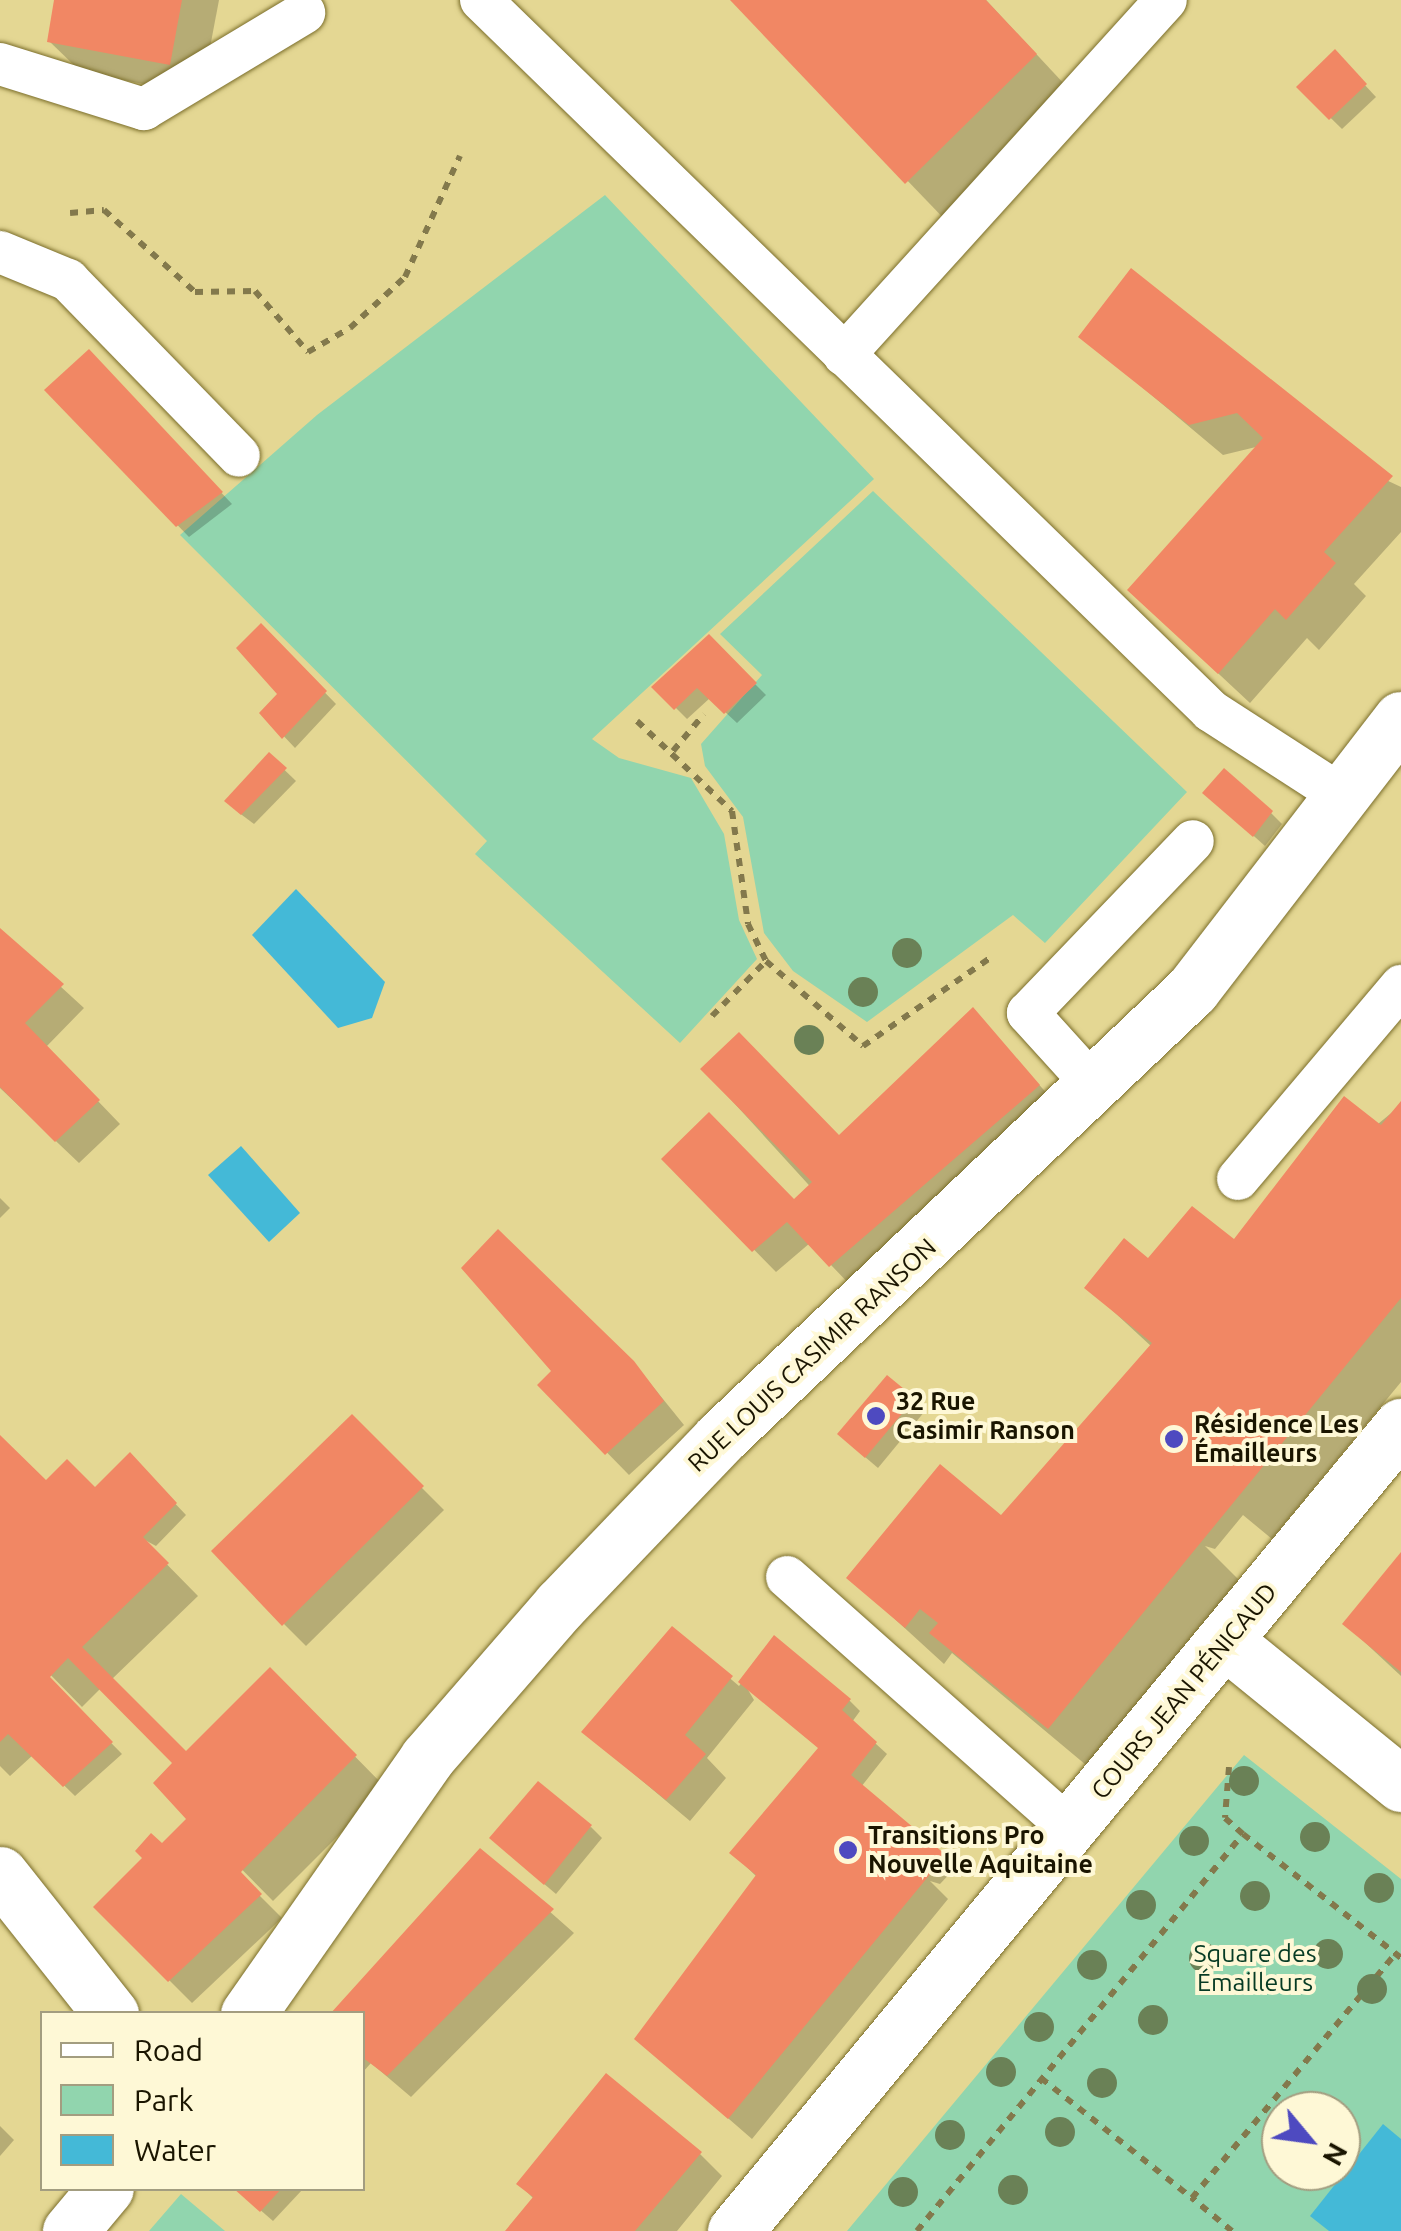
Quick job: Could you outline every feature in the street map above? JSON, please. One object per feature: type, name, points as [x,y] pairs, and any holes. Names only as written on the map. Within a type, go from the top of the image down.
[{"type":"street","name":"RUE LOUIS CASIMIR RANSON","points":[[250,2011],[426,1758],[560,1605],[720,1438],[1094,1088],[1192,990],[1401,720]]},
{"type":"street","name":"COURS JEAN PÉNICAUD","points":[[735,2231],[1401,1426]]},
{"type":"street","points":[[1225,1641],[1401,1784]]},
{"type":"street","points":[[0,1874],[109,2011]]},
{"type":"street","points":[[70,2231],[103,2191]]},
{"type":"lane","points":[[480,0],[1211,711],[1344,797]]},
{"type":"lane","points":[[844,355],[1166,0]]},
{"type":"lane","points":[[0,64],[144,109],[304,13]]},
{"type":"lane","points":[[0,252],[68,280],[239,456]]},
{"type":"lane","points":[[1094,1088],[1028,1014],[1193,841]]},
{"type":"lane","points":[[1238,1179],[1401,986]]},
{"type":"lane","points":[[787,1577],[1070,1828]]},
{"type":"path","points":[[52,215],[104,210],[194,292],[255,291],[308,352],[350,328],[406,276],[460,156]]},
{"type":"path","points":[[673,751],[704,714]]},
{"type":"path","points":[[637,721],[732,811],[748,924],[766,961],[863,1046],[1005,946],[1051,989]]},
{"type":"path","points":[[712,1016],[766,961]]},
{"type":"path","points":[[1192,2198],[1398,1956],[1225,1818],[1230,1767]]},
{"type":"path","points":[[917,2231],[1242,1834]]},
{"type":"path","points":[[1041,2078],[1232,2231]]},
{"type":"green space","points":[[605,195],[874,479],[592,739],[619,758],[691,778],[724,834],[739,920],[757,959],[680,1043],[475,854],[487,841],[180,535],[317,415]]},
{"type":"green space","points":[[873,491],[1187,792],[1045,943],[1013,915],[867,1022],[793,971],[764,933],[743,817],[705,766],[701,744],[762,675],[720,634]]},
{"type":"green space","name":"Square des Émailleurs","points":[[1244,1755],[1401,1879],[1401,2231],[847,2231]]},
{"type":"green space","points":[[181,2194],[225,2231],[149,2231]]},
{"type":"water","points":[[296,889],[385,982],[372,1018],[338,1028],[252,935]]},
{"type":"water","points":[[241,1146],[300,1213],[269,1242],[208,1175]]},
{"type":"water","points":[[1383,2124],[1401,2139],[1401,2231],[1329,2231],[1310,2216],[1330,2191],[1361,2191],[1361,2152]]},
{"type":"building","points":[[54,0],[182,0],[170,65],[47,42]]},
{"type":"building","points":[[730,0],[986,0],[1037,54],[905,184]]},
{"type":"building","points":[[1335,49],[1367,84],[1329,120],[1296,87]]},
{"type":"building","points":[[1131,268],[1393,476],[1324,552],[1336,563],[1286,620],[1275,609],[1218,674],[1127,590],[1263,438],[1237,413],[1189,425],[1078,337]]},
{"type":"building","points":[[89,349],[223,492],[176,527],[44,390]]},
{"type":"building","points":[[261,623],[327,691],[282,739],[259,713],[277,694],[236,648]]},
{"type":"building","points":[[709,634],[757,683],[724,714],[697,688],[674,710],[651,687]]},
{"type":"building","points":[[269,752],[287,768],[241,815],[224,801]]},
{"type":"building","points":[[1224,768],[1273,811],[1253,837],[1202,793]]},
{"type":"building","points":[[0,928],[64,984],[25,1023],[100,1100],[55,1142],[0,1087]]},
{"type":"building","points":[[973,1007],[1040,1085],[829,1267],[787,1222],[752,1252],[661,1159],[709,1112],[794,1199],[812,1182],[700,1069],[739,1032],[839,1135]]},
{"type":"building","name":"Résidence Les Émailleurs","points":[[1344,1096],[1381,1125],[1401,1101],[1401,1298],[1048,1729],[929,1633],[938,1623],[920,1609],[905,1628],[846,1578],[940,1464],[1001,1515],[1152,1343],[1084,1288],[1124,1238],[1148,1258],[1192,1206],[1234,1239]]},
{"type":"building","points":[[498,1229],[634,1361],[664,1401],[605,1455],[537,1385],[551,1371],[461,1268]]},
{"type":"building","name":"32 Rue Casimir Ranson","points":[[887,1375],[915,1398],[865,1458],[837,1434]]},
{"type":"building","points":[[352,1414],[424,1486],[282,1626],[211,1551]]},
{"type":"building","points":[[0,1435],[46,1480],[67,1459],[95,1487],[130,1452],[177,1503],[143,1537],[169,1563],[82,1647],[186,1751],[270,1667],[357,1755],[241,1872],[262,1894],[168,1982],[93,1907],[142,1858],[135,1851],[151,1833],[162,1843],[186,1819],[153,1783],[172,1763],[68,1658],[50,1677],[113,1742],[63,1787],[8,1734],[0,1742]]},
{"type":"building","points":[[1401,1552],[1401,1672],[1342,1624]]},
{"type":"building","points":[[672,1626],[733,1676],[685,1735],[706,1754],[666,1800],[581,1732]]},
{"type":"building","points":[[774,1635],[851,1699],[842,1710],[877,1742],[851,1775],[946,1855],[728,2119],[634,2039],[756,1875],[729,1853],[818,1748],[738,1682]]},
{"type":"building","points":[[538,1781],[592,1825],[544,1885],[489,1838]]},
{"type":"building","points":[[480,1848],[554,1909],[387,2076],[365,2059],[365,2011],[333,2011]]},
{"type":"building","points":[[606,2073],[702,2152],[635,2231],[505,2231],[533,2197],[516,2184]]},
{"type":"building","points":[[236,2191],[279,2191],[260,2212]]},
{"type":"place","name":"32 Rue Casimir Ranson","points":[[876,1416]]},
{"type":"place","name":"Résidence Les Émailleurs","points":[[1174,1439]]},
{"type":"place","name":"Transitions Pro Nouvelle Aquitaine","points":[[848,1850]]}]
